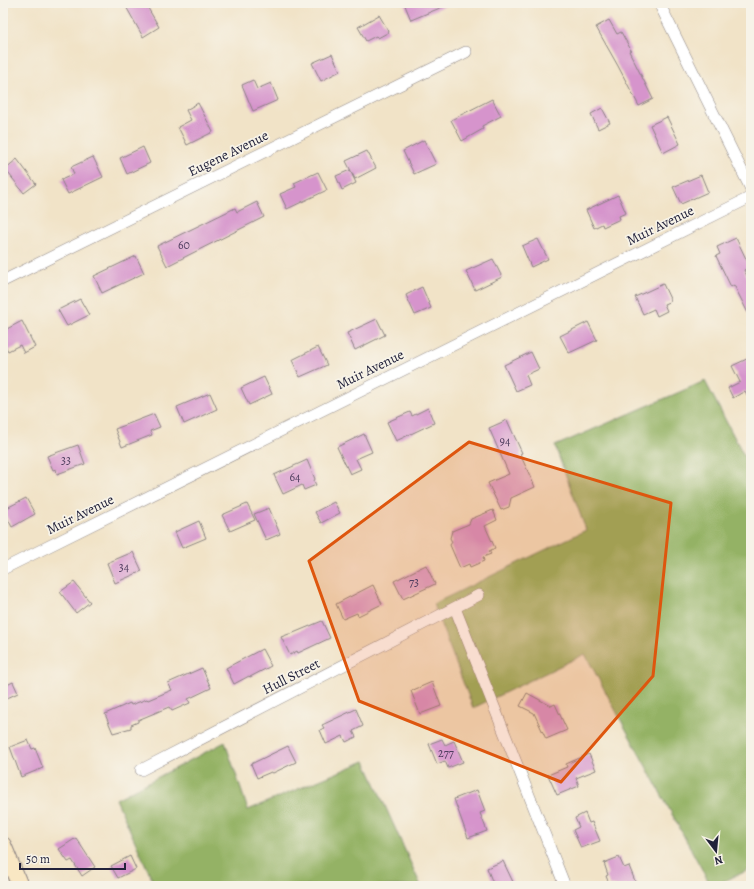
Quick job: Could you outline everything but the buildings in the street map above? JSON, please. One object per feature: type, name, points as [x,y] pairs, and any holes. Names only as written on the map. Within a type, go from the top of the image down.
[{"type":"main road","points":[[3,845],[20,886]]},
{"type":"street","points":[[659,3],[751,189]]},
{"type":"street","name":"Eugene Avenue","points":[[3,281],[466,52]]},
{"type":"street","name":"Muir Avenue","points":[[3,569],[751,196]]},
{"type":"street","name":"Hull Street","points":[[141,770],[479,596]]},
{"type":"street","points":[[455,608],[565,886]]},
{"type":"highlighted area","points":[[469,442],[671,503],[653,676],[561,782],[359,701],[309,561]]},
{"type":"green space","points":[[705,381],[751,469],[751,869],[713,886],[711,886],[585,654],[473,708],[433,604],[586,530],[555,446]]},
{"type":"green space","points":[[225,742],[248,810],[365,761],[421,886],[155,886],[116,799]]}]
